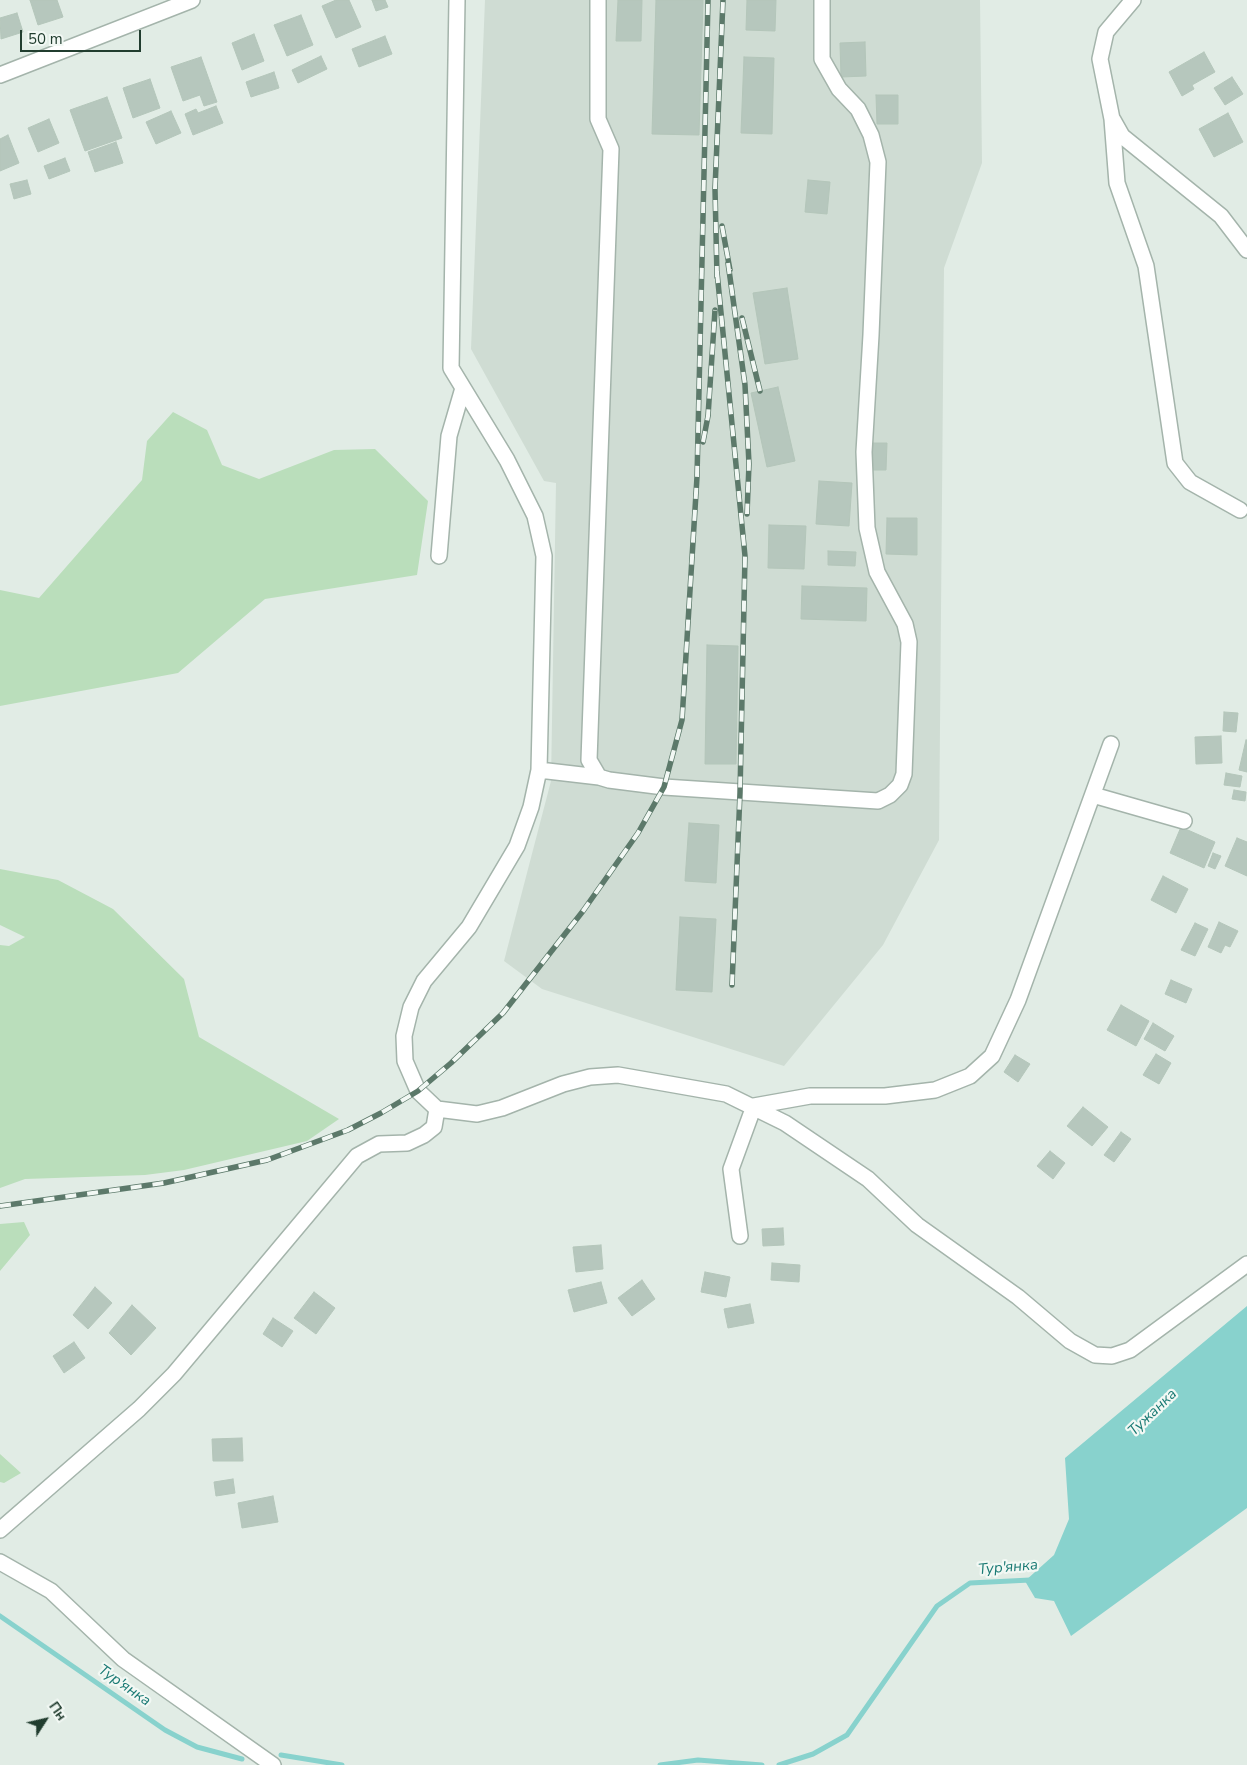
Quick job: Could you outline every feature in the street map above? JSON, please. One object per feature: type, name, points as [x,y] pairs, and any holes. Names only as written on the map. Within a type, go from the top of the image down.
[{"type":"street","points":[[0,74],[192,0]]},
{"type":"street","points":[[457,0],[451,368],[507,460],[535,516],[544,556],[539,770],[531,807],[517,846],[469,927],[424,981],[411,1007],[404,1036],[405,1061],[418,1091],[437,1109],[477,1114],[502,1108],[562,1084],[590,1077],[618,1075],[726,1094],[754,1106],[785,1123],[868,1179],[917,1225],[1018,1297],[1070,1341],[1095,1356],[1112,1356],[1130,1350],[1247,1264]]},
{"type":"street","points":[[598,0],[598,120],[611,149],[589,748],[589,760],[599,777]]},
{"type":"street","points":[[539,770],[664,787],[878,801],[890,795],[900,785],[904,774],[909,642],[905,624],[877,572],[867,528],[864,452],[878,162],[871,135],[858,110],[839,89],[822,59],[822,0]]},
{"type":"street","points":[[1133,0],[1106,32],[1100,59],[1112,119],[1117,183],[1146,266],[1175,463],[1190,482],[1240,510]]},
{"type":"street","points":[[1112,119],[1122,136],[1221,216],[1247,250]]},
{"type":"street","points":[[439,556],[449,436],[463,388]]},
{"type":"street","points":[[754,1106],[810,1096],[885,1096],[935,1090],[970,1076],[992,1056],[1011,1016],[1075,837],[1111,744]]},
{"type":"street","points":[[1092,796],[1184,820]]},
{"type":"street","points":[[740,1236],[731,1169],[754,1106]]},
{"type":"street","points":[[0,1530],[138,1409],[174,1374],[357,1156],[379,1144],[407,1143],[424,1135],[434,1128],[437,1109]]},
{"type":"street","points":[[0,1562],[51,1591],[123,1660],[273,1765]]},
{"type":"shaded area","points":[[485,0],[980,0],[982,163],[944,268],[939,840],[883,945],[784,1066],[542,989],[504,961],[551,781],[556,483],[544,481],[471,349]]},
{"type":"green space","points":[[173,412],[207,430],[222,465],[259,479],[334,450],[375,449],[428,501],[417,575],[265,599],[178,673],[0,706],[0,590],[39,598],[142,480],[147,441]]},
{"type":"green space","points":[[0,869],[58,880],[113,909],[184,979],[199,1037],[339,1119],[307,1141],[184,1170],[145,1175],[25,1179],[0,1188],[0,945],[9,946],[25,937],[0,925]]},
{"type":"green space","points":[[24,1222],[30,1235],[0,1271],[0,1224]]},
{"type":"green space","points":[[0,1454],[21,1473],[4,1483],[0,1482]]},
{"type":"water","name":"Тужанка","points":[[1247,1306],[1247,1508],[1071,1636],[1054,1601],[1035,1598],[1025,1581],[1054,1555],[1069,1519],[1065,1458]]},
{"type":"building","points":[[30,0],[57,0],[63,17],[38,25]]},
{"type":"building","points":[[336,0],[349,0],[361,27],[336,38],[322,6]]},
{"type":"building","points":[[372,0],[385,0],[388,7],[376,11]]},
{"type":"building","points":[[618,0],[642,0],[641,41],[616,41]]},
{"type":"building","points":[[656,0],[703,0],[699,135],[652,134]]},
{"type":"building","points":[[747,0],[776,0],[775,31],[746,30]]},
{"type":"building","points":[[17,13],[23,32],[1,39],[0,18]]},
{"type":"building","points":[[301,15],[313,45],[287,56],[274,25]]},
{"type":"building","points":[[254,34],[264,61],[242,70],[232,43]]},
{"type":"building","points":[[385,36],[392,54],[359,67],[352,49]]},
{"type":"building","points":[[865,42],[866,76],[841,77],[840,43]]},
{"type":"building","points":[[1204,52],[1215,72],[1192,85],[1194,89],[1182,96],[1169,72]]},
{"type":"building","points":[[321,56],[327,69],[298,83],[292,70]]},
{"type":"building","points":[[201,57],[217,102],[204,106],[200,95],[183,101],[171,67]]},
{"type":"building","points":[[744,57],[774,58],[772,134],[741,133]]},
{"type":"building","points":[[274,72],[279,88],[251,97],[246,82]]},
{"type":"building","points":[[1232,77],[1243,94],[1225,105],[1214,88]]},
{"type":"building","points":[[150,79],[160,108],[133,118],[123,88]]},
{"type":"building","points":[[876,95],[898,95],[898,124],[877,124]]},
{"type":"building","points":[[107,97],[122,138],[85,151],[70,110]]},
{"type":"building","points":[[216,106],[223,123],[193,135],[185,114],[196,109],[198,113]]},
{"type":"building","points":[[171,111],[181,133],[156,144],[146,122]]},
{"type":"building","points":[[1228,113],[1243,142],[1214,157],[1199,129]]},
{"type":"building","points":[[49,119],[59,143],[38,152],[28,128]]},
{"type":"building","points":[[8,135],[19,163],[0,171],[0,139]]},
{"type":"building","points":[[116,142],[123,163],[95,172],[88,152]]},
{"type":"building","points":[[65,158],[70,171],[49,179],[44,166]]},
{"type":"building","points":[[27,180],[31,194],[14,199],[10,184]]},
{"type":"building","points":[[808,180],[830,182],[827,214],[805,212]]},
{"type":"building","points":[[787,288],[798,359],[765,364],[753,293]]},
{"type":"building","points":[[778,387],[795,461],[767,467],[751,393]]},
{"type":"building","points":[[873,443],[887,443],[886,470],[872,470]]},
{"type":"building","points":[[819,481],[852,483],[849,526],[816,524]]},
{"type":"building","points":[[887,518],[917,518],[917,555],[886,554]]},
{"type":"building","points":[[769,525],[806,526],[804,569],[768,568]]},
{"type":"building","points":[[828,551],[856,552],[855,566],[828,565]]},
{"type":"building","points":[[802,586],[867,588],[866,621],[801,619]]},
{"type":"building","points":[[707,645],[738,646],[736,764],[705,764]]},
{"type":"building","points":[[1224,712],[1238,713],[1236,732],[1223,731]]},
{"type":"building","points":[[1221,736],[1222,763],[1196,764],[1195,737]]},
{"type":"building","points":[[1247,740],[1247,772],[1239,770]]},
{"type":"building","points":[[1226,773],[1242,776],[1240,787],[1224,785]]},
{"type":"building","points":[[1234,790],[1246,792],[1245,801],[1232,799]]},
{"type":"building","points":[[689,823],[719,825],[716,883],[685,881]]},
{"type":"building","points":[[1181,827],[1215,842],[1204,868],[1170,853]]},
{"type":"building","points":[[1237,838],[1247,842],[1247,876],[1225,866]]},
{"type":"building","points":[[1213,853],[1221,856],[1215,869],[1208,866]]},
{"type":"building","points":[[1163,876],[1188,889],[1176,913],[1151,900]]},
{"type":"building","points":[[680,917],[716,919],[712,992],[676,990]]},
{"type":"building","points":[[1219,922],[1238,931],[1230,947],[1225,945],[1221,953],[1208,947]]},
{"type":"building","points":[[1195,923],[1208,929],[1195,956],[1181,950]]},
{"type":"building","points":[[1171,980],[1192,989],[1186,1003],[1165,994]]},
{"type":"building","points":[[1121,1005],[1149,1021],[1136,1046],[1107,1030]]},
{"type":"building","points":[[1153,1023],[1174,1036],[1165,1051],[1144,1039]]},
{"type":"building","points":[[1156,1054],[1171,1063],[1159,1084],[1143,1075]]},
{"type":"building","points":[[1015,1055],[1030,1064],[1018,1082],[1004,1072]]},
{"type":"building","points":[[1083,1107],[1108,1127],[1092,1146],[1067,1126]]},
{"type":"building","points":[[1121,1132],[1131,1139],[1114,1162],[1104,1155]]},
{"type":"building","points":[[1050,1151],[1065,1163],[1053,1179],[1037,1166]]},
{"type":"building","points":[[783,1228],[784,1245],[763,1246],[762,1229]]},
{"type":"building","points":[[601,1245],[603,1269],[576,1272],[573,1247]]},
{"type":"building","points":[[772,1263],[800,1265],[799,1282],[771,1280]]},
{"type":"building","points":[[705,1272],[730,1277],[726,1297],[701,1292]]},
{"type":"building","points":[[642,1280],[655,1299],[632,1316],[618,1298]]},
{"type":"building","points":[[601,1282],[607,1303],[574,1312],[568,1290]]},
{"type":"building","points":[[95,1287],[112,1303],[88,1329],[73,1315]]},
{"type":"building","points":[[314,1292],[335,1308],[316,1334],[294,1318]]},
{"type":"building","points":[[750,1304],[754,1323],[728,1328],[724,1309]]},
{"type":"building","points":[[132,1305],[156,1328],[131,1355],[109,1333]]},
{"type":"building","points":[[273,1318],[293,1331],[282,1347],[263,1334]]},
{"type":"building","points":[[74,1342],[85,1358],[64,1373],[53,1356]]},
{"type":"building","points":[[242,1438],[243,1461],[213,1461],[212,1439]]},
{"type":"building","points":[[233,1479],[235,1493],[216,1496],[214,1482]]},
{"type":"building","points":[[273,1496],[278,1522],[242,1528],[238,1503]]},
{"type":"waterway","name":"Тур'янка","points":[[779,1765],[813,1754],[847,1735],[937,1606],[970,1583],[1030,1580]]},
{"type":"waterway","name":"Тур'янка","points":[[0,1616],[165,1730],[197,1747],[242,1759]]},
{"type":"waterway","name":"Тур'янка","points":[[281,1755],[342,1765]]},
{"type":"waterway","name":"Тур'янка","points":[[660,1765],[698,1760],[762,1765]]},
{"type":"railway","points":[[0,1206],[164,1183],[267,1160],[348,1130],[381,1113],[418,1091],[451,1063],[503,1013],[583,911],[638,833],[664,787],[682,720],[697,477],[708,0]]},
{"type":"railway","points":[[717,277],[715,189],[723,0]]},
{"type":"railway","points":[[722,226],[730,270]]},
{"type":"railway","points":[[728,263],[745,385],[749,464],[747,514]]},
{"type":"railway","points":[[717,272],[745,556],[740,793],[732,985]]},
{"type":"railway","points":[[703,442],[708,416],[715,310]]},
{"type":"railway","points":[[742,318],[760,391]]}]
